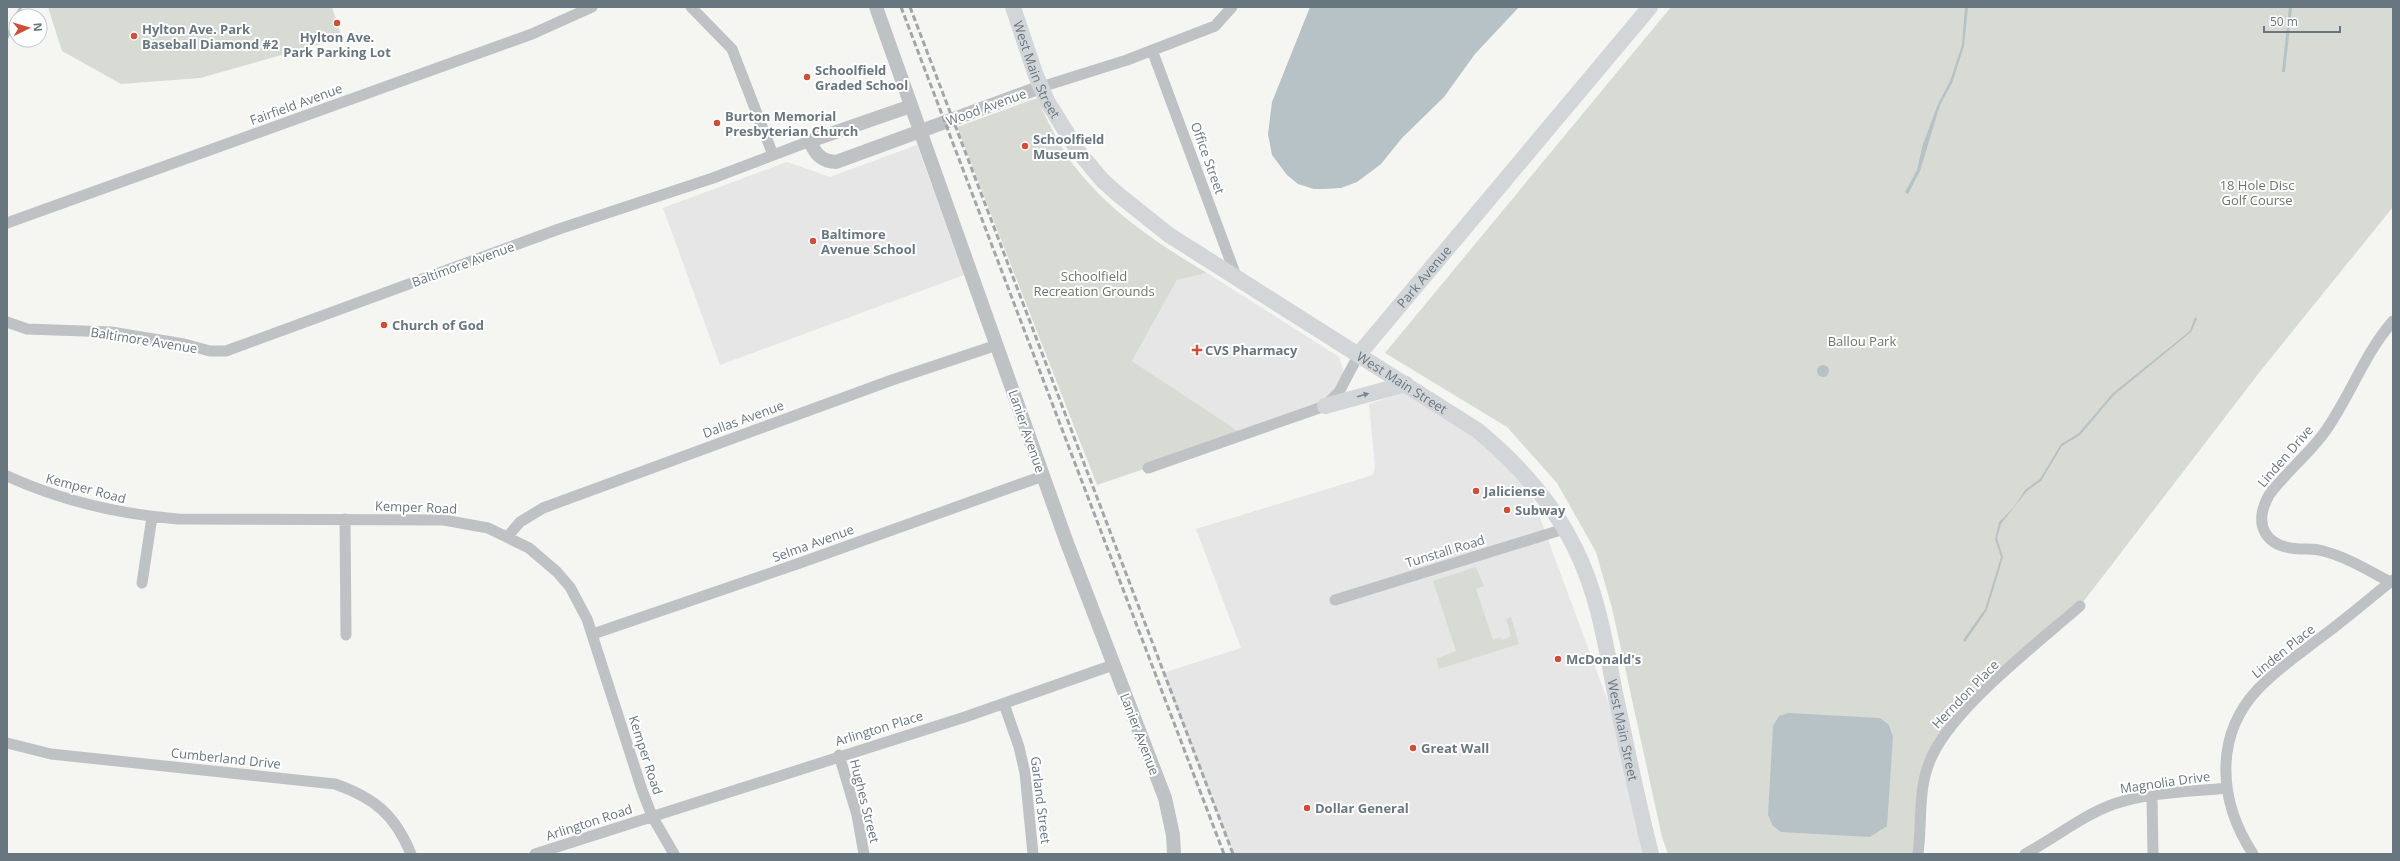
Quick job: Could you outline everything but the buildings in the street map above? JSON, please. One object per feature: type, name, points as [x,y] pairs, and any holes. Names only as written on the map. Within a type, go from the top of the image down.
[{"type":"main road","name":"West Main Street","points":[[1013,7],[1041,87],[1078,151],[1102,180],[1145,218],[1477,430],[1501,449],[1542,494],[1564,529],[1583,566],[1595,600],[1633,780],[1651,854]]},
{"type":"main road","name":"Park Avenue","points":[[1359,354],[1650,7]]},
{"type":"main road","points":[[1325,406],[1406,384]]},
{"type":"street","name":"Fairfield Avenue","points":[[7,223],[502,45],[592,7]]},
{"type":"street","points":[[691,7],[732,49],[773,155]]},
{"type":"street","name":"Lanier Avenue","points":[[876,7],[1043,476],[1113,665],[1165,798],[1173,834],[1174,854]]},
{"type":"street","name":"Wood Avenue","points":[[810,141],[814,152],[821,158],[836,162],[1041,87],[1152,50],[1215,26],[1232,7]]},
{"type":"street","name":"Office Street","points":[[1152,50],[1236,276]]},
{"type":"street","name":"Baltimore Avenue","points":[[7,322],[27,329],[111,332],[184,344],[210,351],[226,351],[552,231],[713,178],[810,141],[911,106]]},
{"type":"street","name":"Linden Drive","points":[[2392,581],[2342,557],[2324,551],[2299,549],[2277,544],[2264,533],[2260,518],[2263,507],[2269,495],[2323,434],[2349,394],[2372,348],[2393,321]]},
{"type":"street","name":"Dallas Avenue","points":[[508,536],[520,522],[543,508],[877,386],[997,345]]},
{"type":"street","name":"Park Avenue","points":[[1148,468],[1325,406],[1339,392],[1359,354]]},
{"type":"street","name":"Kemper Road","points":[[7,476],[51,494],[93,507],[152,517],[178,519],[444,520],[474,524],[508,536],[529,548],[557,572],[578,601],[592,634],[652,816],[674,854]]},
{"type":"street","name":"Selma Avenue","points":[[592,634],[797,564],[1043,476]]},
{"type":"street","points":[[142,582],[152,517]]},
{"type":"street","points":[[345,520],[346,635]]},
{"type":"street","name":"Tunstall Road","points":[[1335,600],[1564,529]]},
{"type":"street","name":"Linden Place","points":[[2253,854],[2235,823],[2227,788],[2227,751],[2236,720],[2246,704],[2279,669],[2392,581]]},
{"type":"street","name":"Herndon Place","points":[[1918,854],[1923,784],[1931,758],[1938,743],[1955,722],[1993,683],[2080,606]]},
{"type":"street","name":"Arlington Place","points":[[652,816],[839,755],[1004,704],[1113,665]]},
{"type":"street","name":"Garland Street","points":[[1004,704],[1019,747],[1025,773],[1033,854]]},
{"type":"street","name":"Cumberland Drive","points":[[7,743],[51,754],[335,784],[354,790],[380,807],[395,823],[411,854]]},
{"type":"street","name":"Hughes Street","points":[[839,755],[857,815],[864,854]]},
{"type":"street","name":"Magnolia Drive","points":[[2025,854],[2095,812],[2114,804],[2152,796],[2227,788]]},
{"type":"street","points":[[2152,796],[2154,854]]},
{"type":"street","name":"Arlington Road","points":[[535,854],[652,816]]},
{"type":"shaded area","points":[[1310,7],[1519,7],[1475,54],[1444,97],[1402,138],[1381,164],[1357,182],[1341,188],[1314,189],[1298,184],[1287,175],[1272,155],[1268,134],[1272,102]]},
{"type":"shaded area","points":[[1965,7],[1968,7],[1964,46],[1952,83],[1940,105],[1920,171],[1908,194],[1905,192],[1917,170],[1923,144],[1938,104],[1950,81],[1962,45]]},
{"type":"shaded area","points":[[2289,7],[2292,7],[2285,72],[2282,72]]},
{"type":"shaded area","name":"Baltimore Avenue School","points":[[917,145],[964,275],[720,365],[663,208],[787,162],[830,177]]},
{"type":"shaded area","points":[[1207,273],[1339,357],[1346,379],[1335,399],[1244,435],[1132,361],[1177,280]]},
{"type":"shaded area","points":[[2195,317],[2197,319],[2191,332],[2114,395],[2080,435],[2062,446],[2041,481],[2027,491],[2001,524],[1997,538],[2003,557],[1987,610],[1965,642],[1963,640],[1985,609],[2001,557],[1995,539],[1999,522],[2014,507],[2025,490],[2040,479],[2061,444],[2079,433],[2113,393],[2190,331]]},
{"type":"shaded area","points":[[1823,365],[1827,367],[1829,371],[1827,375],[1823,377],[1819,375],[1817,371],[1819,367]]},
{"type":"shaded area","points":[[1414,389],[1523,472],[1627,753],[1656,854],[1233,854],[1163,673],[1241,648],[1196,529],[1373,475],[1375,467],[1369,404]]},
{"type":"shaded area","points":[[1788,713],[1880,718],[1889,725],[1893,737],[1887,826],[1870,837],[1781,832],[1773,826],[1768,815],[1773,726],[1779,716]]},
{"type":"green space","points":[[48,7],[332,7],[342,38],[200,78],[121,84],[62,51]]},
{"type":"green space","name":"Ballou Park","points":[[1671,7],[2393,7],[2393,207],[2262,369],[2080,606],[1948,730],[1927,767],[1916,854],[1668,854],[1662,837],[1612,608],[1596,552],[1557,483],[1507,427],[1385,353]]},
{"type":"green space","name":"Schoolfield Recreation Grounds","points":[[1037,98],[1053,131],[1072,163],[1101,196],[1134,224],[1170,250],[1207,273],[1177,280],[1132,361],[1244,435],[1097,485],[957,127]]},
{"type":"green space","points":[[1476,567],[1484,586],[1476,589],[1493,640],[1501,637],[1502,640],[1511,636],[1506,619],[1511,617],[1519,644],[1439,669],[1436,659],[1456,651],[1433,581]]},
{"type":"railway","points":[[901,7],[1224,854]]},
{"type":"railway","points":[[910,7],[1233,854]]},
{"type":"place","name":"Hylton Ave. Park Parking Lot","points":[[337,23]]},
{"type":"place","name":"Hylton Ave. Park Baseball Diamond #2","points":[[134,36]]},
{"type":"place","name":"Schoolfield Graded School","points":[[807,77]]},
{"type":"place","name":"Burton Memorial Presbyterian Church","points":[[717,123]]},
{"type":"place","name":"Schoolfield Museum","points":[[1025,146]]},
{"type":"place","name":"Baltimore Avenue School","points":[[813,241]]},
{"type":"place","name":"Church of God","points":[[384,325]]},
{"type":"place","name":"CVS Pharmacy","points":[[1197,350]]},
{"type":"place","name":"Jaliciense","points":[[1476,491]]},
{"type":"place","name":"Subway","points":[[1507,510]]},
{"type":"place","name":"McDonald's","points":[[1558,659]]},
{"type":"place","name":"Great Wall","points":[[1413,748]]},
{"type":"place","name":"Dollar General","points":[[1307,808]]},
{"type":"park label","name":"18 Hole Disc Golf Course","points":[[2257,192]]}]
